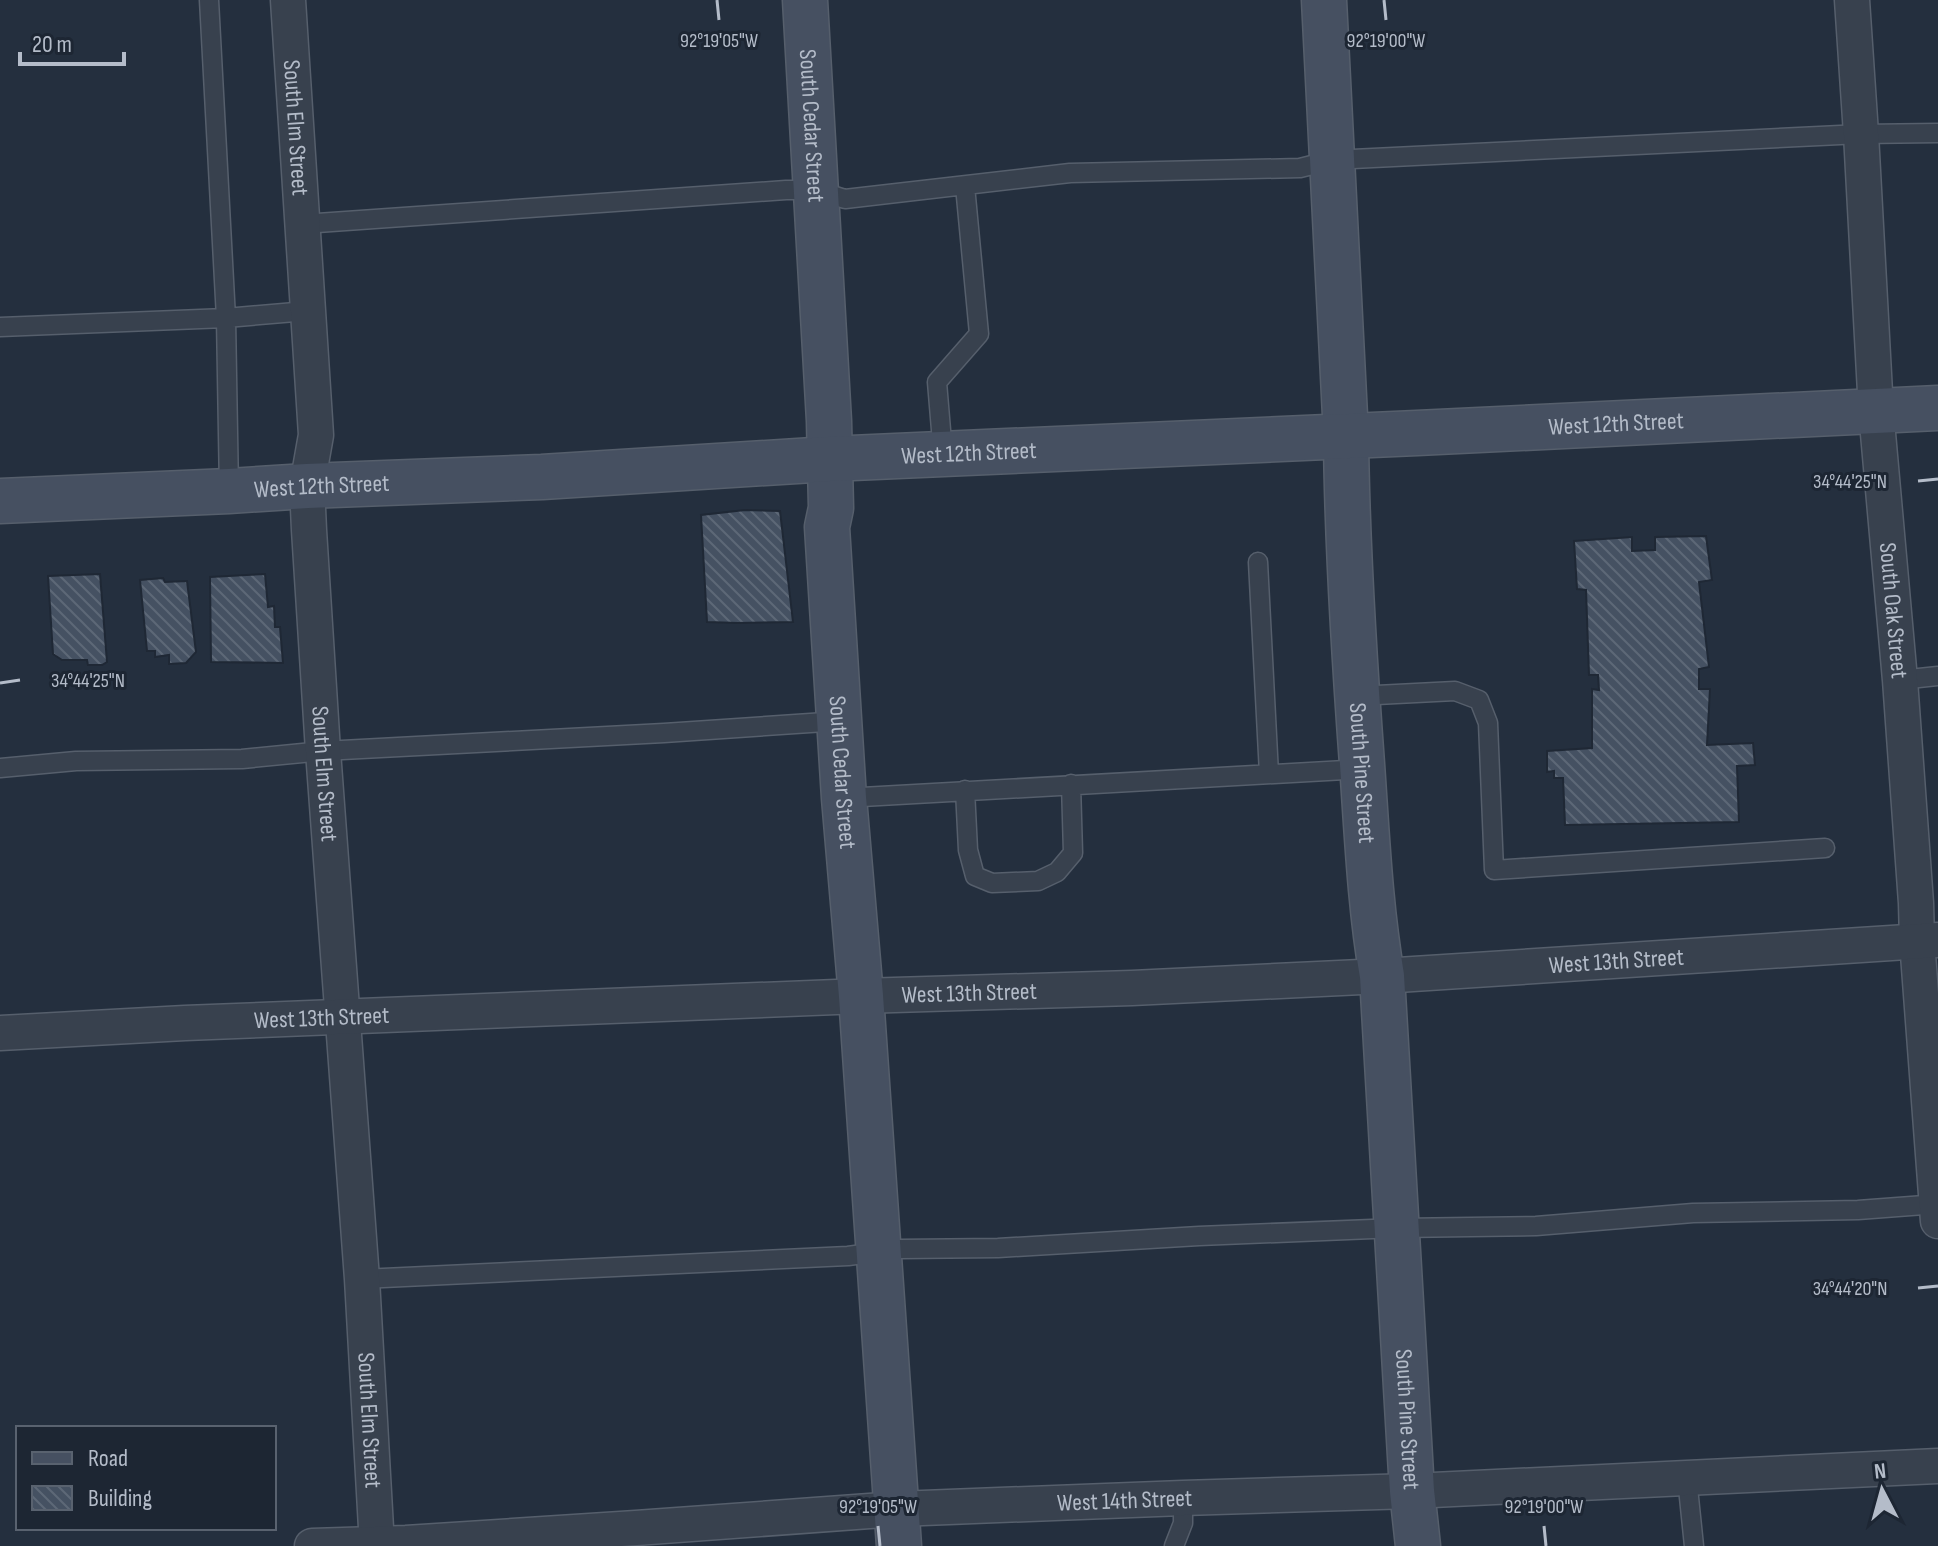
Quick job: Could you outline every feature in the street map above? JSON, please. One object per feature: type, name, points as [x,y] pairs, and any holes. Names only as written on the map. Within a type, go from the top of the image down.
[{"type":"main road","name":"South Cedar Street","points":[[805,0],[829,421],[831,508],[827,527],[898,1528]]},
{"type":"main road","name":"South Pine Street","points":[[1324,0],[1357,696],[1373,924],[1382,976],[1412,1491],[1418,1546]]},
{"type":"main road","name":"West 12th Street","points":[[0,501],[1938,408]]},
{"type":"street","name":"South Elm Street","points":[[288,0],[316,435],[307,486],[362,1279],[377,1545]]},
{"type":"street","name":"South Oak Street","points":[[1852,0],[1876,411],[1915,887],[1927,940],[1938,1221]]},
{"type":"street","name":"West 13th Street","points":[[0,1033],[1382,976],[1927,940]]},
{"type":"street","name":"West 14th Street","points":[[312,1546],[898,1528],[1183,1498],[1412,1491],[1938,1466]]},
{"type":"lane","points":[[209,0],[226,318],[229,491]]},
{"type":"lane","points":[[303,224],[786,190],[816,190],[845,199],[1070,173],[1300,168],[1332,160],[1861,134],[1938,133]]},
{"type":"lane","points":[[943,454],[937,382],[979,334],[965,186]]},
{"type":"lane","points":[[0,327],[226,318],[307,311]]},
{"type":"lane","points":[[1258,562],[1269,774]]},
{"type":"lane","points":[[1900,680],[1938,676]]},
{"type":"lane","points":[[1357,696],[1455,691],[1479,700],[1488,723],[1494,870],[1825,848]]},
{"type":"lane","points":[[0,768],[76,761],[242,759],[323,751],[840,721]]},
{"type":"lane","points":[[844,798],[1363,769]]},
{"type":"lane","points":[[965,790],[968,850],[975,876],[992,883],[1038,881],[1057,872],[1073,853],[1071,784]]},
{"type":"lane","points":[[362,1279],[879,1253],[900,1249],[998,1248],[1397,1228],[1536,1226],[1693,1213],[1858,1210],[1938,1204]]},
{"type":"lane","points":[[1687,1478],[1694,1546]]},
{"type":"lane","points":[[1174,1546],[1183,1523],[1183,1498]]},
{"type":"building","points":[[745,510],[780,511],[793,622],[707,622],[701,515]]},
{"type":"building","points":[[1706,536],[1712,580],[1699,582],[1709,667],[1699,669],[1699,689],[1710,689],[1707,745],[1753,743],[1755,765],[1737,766],[1739,822],[1565,825],[1563,778],[1554,778],[1554,771],[1547,772],[1547,751],[1592,748],[1592,689],[1599,690],[1598,675],[1589,675],[1586,590],[1577,589],[1574,541],[1632,537],[1632,551],[1655,550],[1655,537]]},
{"type":"building","points":[[100,574],[107,662],[88,665],[87,660],[62,660],[53,654],[48,576]]},
{"type":"building","points":[[265,574],[268,607],[274,606],[275,627],[280,627],[283,663],[211,662],[210,577]]},
{"type":"building","points":[[163,578],[165,582],[187,581],[196,652],[186,663],[169,664],[169,655],[155,657],[155,651],[147,651],[140,580]]}]
